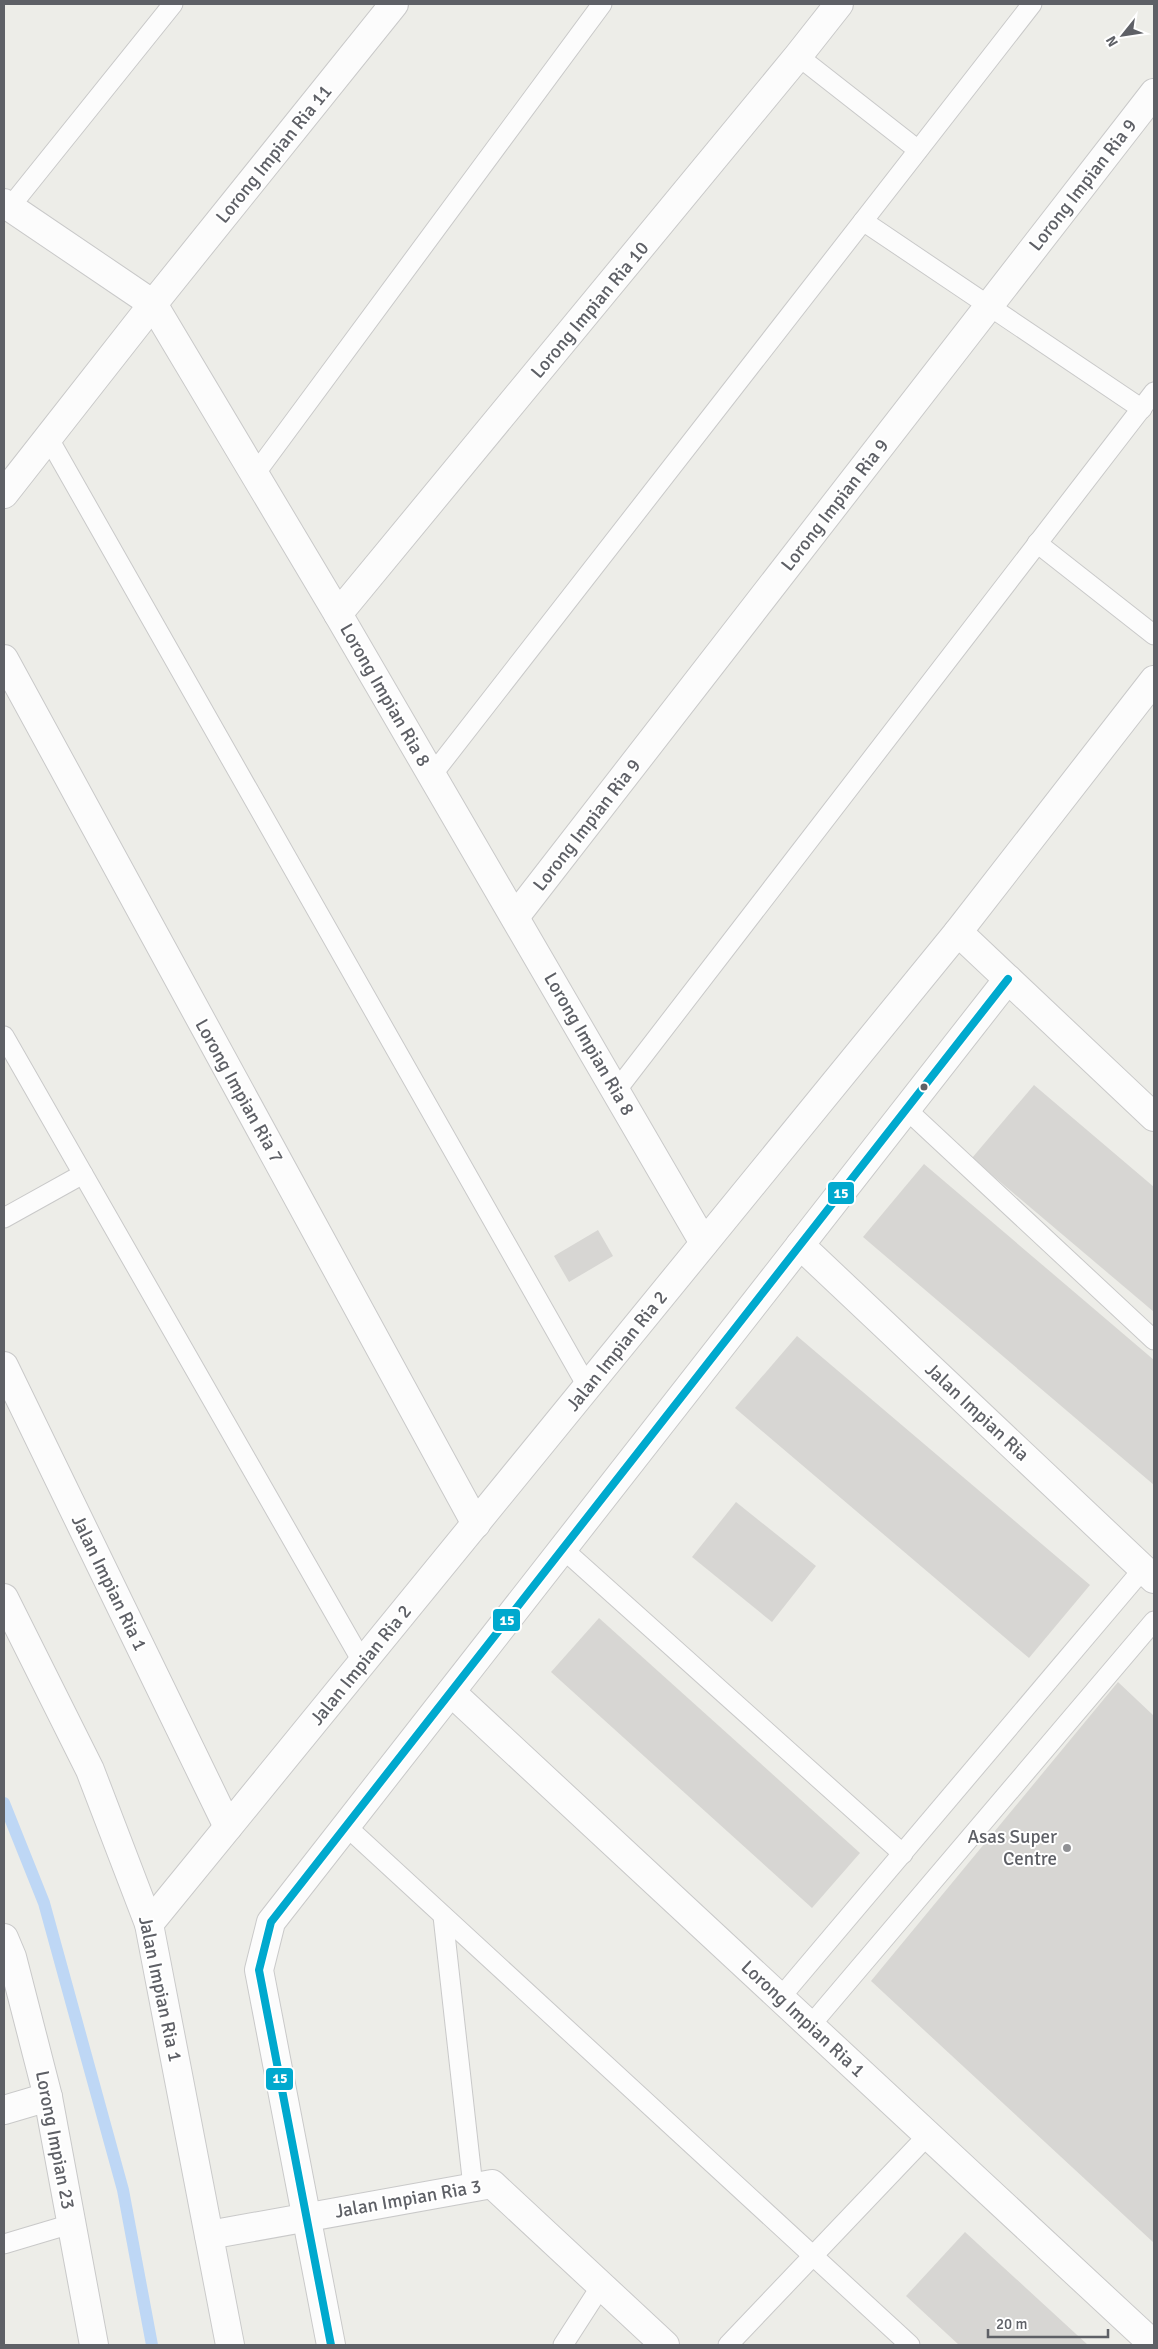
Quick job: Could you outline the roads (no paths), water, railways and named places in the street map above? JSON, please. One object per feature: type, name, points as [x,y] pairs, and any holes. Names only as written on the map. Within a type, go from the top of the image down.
[{"type":"street","name":"Lorong Impian Ria 11","points":[[4,494],[153,304],[394,4]]},
{"type":"street","name":"Lorong Impian Ria 10","points":[[338,614],[839,4]]},
{"type":"street","name":"Lorong Impian Ria 9","points":[[515,917],[1154,93]]},
{"type":"street","name":"Lorong Impian Ria 8","points":[[7,205],[153,304],[338,614],[704,1243]]},
{"type":"street","name":"Lorong Impian Ria 7","points":[[4,658],[476,1524]]},
{"type":"street","name":"Jalan Impian Ria 2","points":[[149,1924],[958,932],[1154,680]]},
{"type":"street","points":[[958,932],[1154,1117]]},
{"type":"street","points":[[331,2345],[308,2217],[259,1970],[271,1922],[1008,979]]},
{"type":"street","name":"Jalan Impian Ria","points":[[800,1245],[1149,1574]]},
{"type":"street","name":"Jalan Impian Ria 1","points":[[4,1366],[228,1827]]},
{"type":"street","name":"Jalan Impian Ria 1","points":[[4,1598],[90,1770],[149,1924],[230,2345]]},
{"type":"street","name":"Lorong Impian Ria 1","points":[[451,1692],[1154,2345]]},
{"type":"street","name":"Lorong Impian 23","points":[[7,1952],[48,2097],[94,2345]]},
{"type":"street","points":[[4,2110],[48,2097]]},
{"type":"street","name":"Jalan Impian Ria 3","points":[[209,2235],[492,2184],[666,2345]]},
{"type":"lane","points":[[7,205],[173,4]]},
{"type":"lane","points":[[255,474],[602,4]]},
{"type":"lane","points":[[432,775],[1032,4]]},
{"type":"lane","points":[[798,56],[918,150]]},
{"type":"lane","points":[[863,221],[1142,409]]},
{"type":"lane","points":[[616,1091],[1154,392]]},
{"type":"lane","points":[[49,438],[587,1386]]},
{"type":"lane","points":[[1038,544],[1154,635]]},
{"type":"lane","points":[[4,1036],[363,1663]]},
{"type":"lane","points":[[906,1109],[1154,1340]]},
{"type":"lane","points":[[4,1218],[83,1174]]},
{"type":"lane","points":[[563,1549],[903,1854]]},
{"type":"lane","points":[[780,1998],[903,1854],[1149,1574]]},
{"type":"lane","points":[[810,2026],[1154,1621]]},
{"type":"lane","points":[[346,1826],[910,2345]]},
{"type":"lane","points":[[443,1916],[473,2187]]},
{"type":"lane","points":[[728,2345],[928,2135]]},
{"type":"lane","points":[[4,2244],[72,2224]]},
{"type":"lane","points":[[563,2345],[601,2286]]},
{"type":"waterway","points":[[4,1803],[44,1903],[123,2190],[152,2345]]},
{"type":"place","name":"Asas Super Centre","points":[[1067,1848]]}]
